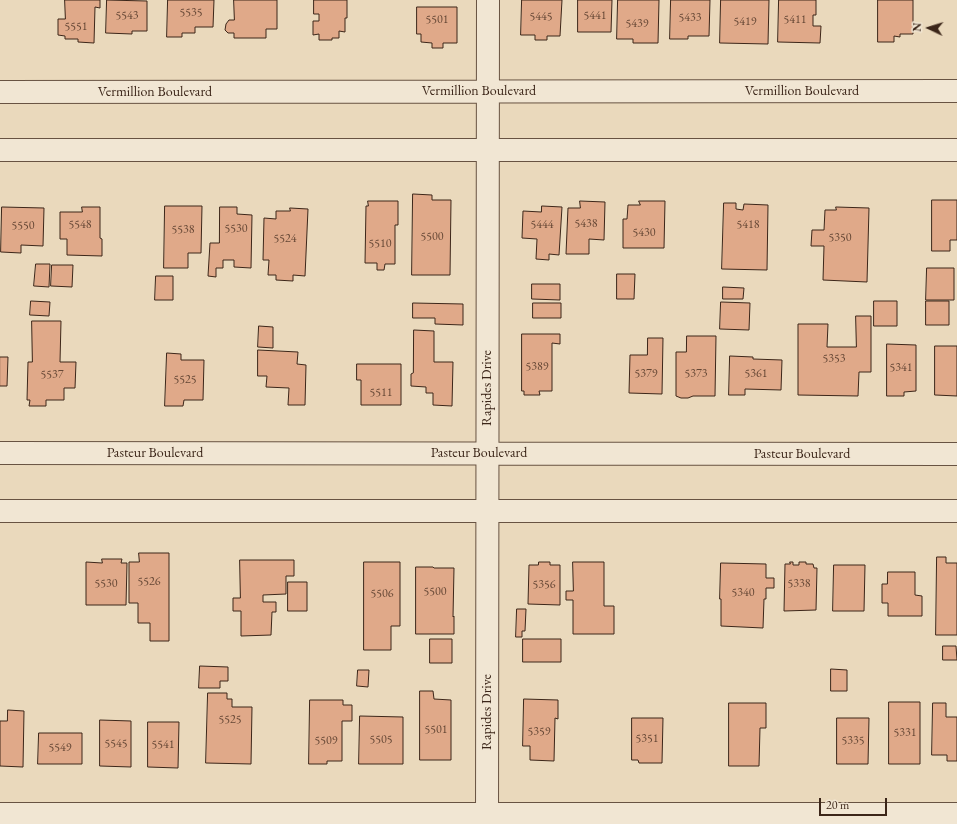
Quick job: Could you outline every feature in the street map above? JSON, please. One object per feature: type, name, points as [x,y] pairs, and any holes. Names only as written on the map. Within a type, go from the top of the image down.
[{"type":"street","name":"Rapides Drive","points":[[487,819],[488,0]]},
{"type":"street","name":"Vermillion Boulevard","points":[[0,92],[957,91]]},
{"type":"street","points":[[0,150],[957,150]]},
{"type":"street","name":"Pasteur Boulevard","points":[[0,453],[957,454]]},
{"type":"street","points":[[0,511],[957,511]]},
{"type":"street","points":[[0,814],[487,819],[957,814]]},
{"type":"building","points":[[65,0],[100,0],[100,8],[95,7],[94,43],[78,42],[78,39],[65,39],[65,36],[58,35],[58,19],[65,19]]},
{"type":"building","points":[[107,0],[147,1],[147,31],[132,31],[132,34],[106,33]]},
{"type":"building","points":[[168,0],[214,0],[213,27],[195,27],[195,33],[182,33],[182,37],[167,37]]},
{"type":"building","points":[[234,0],[277,0],[277,29],[266,29],[266,38],[234,38],[234,33],[228,33],[225,30],[226,24],[229,20],[234,20]]},
{"type":"building","points":[[314,0],[347,0],[345,32],[339,31],[339,38],[332,38],[332,40],[319,40],[319,34],[313,35],[313,21],[319,21],[319,14],[314,14]]},
{"type":"building","points":[[522,0],[562,0],[560,36],[547,36],[547,40],[535,40],[535,35],[521,35]]},
{"type":"building","points":[[578,0],[612,0],[611,32],[578,32]]},
{"type":"building","points":[[618,0],[659,0],[658,43],[633,43],[633,39],[617,39]]},
{"type":"building","points":[[671,0],[710,0],[709,36],[688,36],[688,39],[670,39]]},
{"type":"building","points":[[721,0],[769,0],[768,44],[720,43]]},
{"type":"building","points":[[779,0],[816,0],[816,15],[813,15],[813,26],[821,26],[820,43],[778,42]]},
{"type":"building","points":[[878,0],[913,0],[913,34],[900,34],[900,37],[894,36],[894,42],[878,42]]},
{"type":"building","points":[[417,7],[457,7],[457,43],[443,43],[443,48],[432,48],[432,43],[421,42],[421,34],[417,34]]},
{"type":"building","points":[[413,194],[432,195],[432,200],[451,200],[450,275],[412,275]]},
{"type":"building","points":[[932,200],[957,200],[957,240],[950,240],[950,251],[932,251]]},
{"type":"building","points":[[368,201],[398,201],[398,225],[395,225],[395,264],[385,264],[384,270],[377,270],[377,263],[365,263],[366,206],[368,206]]},
{"type":"building","points":[[580,201],[605,202],[604,240],[589,239],[589,254],[566,254],[568,208],[580,208]]},
{"type":"building","points":[[639,201],[665,201],[664,248],[623,248],[623,219],[627,219],[628,205],[640,205]]},
{"type":"building","points":[[724,203],[736,203],[736,209],[743,210],[744,204],[768,205],[767,270],[722,269]]},
{"type":"building","points":[[165,206],[202,206],[201,253],[188,253],[188,268],[164,268]]},
{"type":"building","points":[[542,206],[562,207],[559,255],[549,254],[549,260],[536,259],[537,239],[522,238],[523,211],[541,212]]},
{"type":"building","points":[[2,207],[44,208],[43,246],[21,245],[21,253],[1,252]]},
{"type":"building","points":[[82,207],[100,207],[100,238],[102,239],[102,256],[67,255],[67,239],[60,239],[60,212],[82,212]]},
{"type":"building","points":[[220,207],[237,207],[237,214],[252,215],[251,268],[234,267],[234,260],[223,260],[223,268],[216,268],[216,277],[208,276],[210,243],[219,243]]},
{"type":"building","points":[[836,207],[869,208],[867,282],[823,280],[824,246],[811,246],[812,230],[824,230],[825,210],[836,210]]},
{"type":"building","points":[[290,208],[308,209],[305,276],[293,275],[293,281],[276,280],[276,275],[268,275],[269,260],[263,260],[264,218],[276,219],[276,211],[290,211]]},
{"type":"building","points":[[36,264],[50,264],[49,287],[34,286]]},
{"type":"building","points":[[52,265],[73,265],[72,287],[51,286]]},
{"type":"building","points":[[927,268],[954,268],[954,300],[926,300]]},
{"type":"building","points":[[617,274],[635,274],[634,299],[617,299]]},
{"type":"building","points":[[156,276],[173,276],[173,300],[155,300]]},
{"type":"building","points":[[532,284],[560,284],[560,300],[532,299]]},
{"type":"building","points":[[723,287],[744,288],[743,299],[723,299]]},
{"type":"building","points":[[31,301],[50,302],[49,316],[30,315]]},
{"type":"building","points":[[874,301],[897,301],[897,326],[874,326]]},
{"type":"building","points":[[926,301],[949,301],[949,325],[926,325]]},
{"type":"building","points":[[721,302],[750,303],[749,330],[720,329]]},
{"type":"building","points":[[413,303],[463,304],[463,325],[435,324],[435,318],[413,318]]},
{"type":"building","points":[[533,303],[561,303],[561,318],[533,318]]},
{"type":"building","points":[[856,316],[871,316],[871,372],[859,372],[858,396],[798,395],[798,324],[828,324],[827,347],[856,347]]},
{"type":"building","points":[[32,321],[61,321],[60,362],[76,362],[75,388],[64,388],[64,400],[46,400],[46,406],[29,406],[30,400],[27,400],[28,362],[32,362]]},
{"type":"building","points":[[259,326],[273,327],[273,348],[258,347]]},
{"type":"building","points":[[414,330],[434,331],[434,362],[453,362],[452,406],[433,405],[433,393],[426,393],[426,387],[411,386],[411,374],[413,373]]},
{"type":"building","points":[[522,334],[560,334],[560,344],[552,343],[552,391],[539,391],[540,395],[524,395],[524,391],[522,391]]},
{"type":"building","points":[[687,336],[716,336],[715,396],[693,396],[681,398],[676,396],[676,352],[686,352]]},
{"type":"building","points":[[648,338],[663,338],[662,394],[629,393],[630,355],[647,355]]},
{"type":"building","points":[[887,344],[916,345],[916,391],[904,392],[904,396],[887,396]]},
{"type":"building","points":[[935,346],[957,346],[957,396],[935,395]]},
{"type":"building","points":[[258,350],[298,352],[297,364],[306,365],[305,405],[288,405],[289,388],[266,387],[267,376],[258,376]]},
{"type":"building","points":[[167,353],[181,354],[181,360],[204,360],[203,400],[184,400],[183,406],[165,406]]},
{"type":"building","points":[[730,356],[753,357],[753,359],[782,360],[781,390],[745,389],[745,395],[729,395]]},
{"type":"building","points":[[0,357],[8,357],[7,386],[0,386]]},
{"type":"building","points":[[357,364],[401,364],[401,405],[361,405],[361,380],[357,380]]},
{"type":"building","points":[[139,553],[169,553],[169,641],[150,641],[150,623],[138,623],[138,603],[129,603],[129,562],[139,562]]},
{"type":"building","points":[[937,557],[946,557],[946,563],[957,563],[957,635],[936,635]]},
{"type":"building","points":[[102,559],[122,559],[121,563],[127,563],[126,605],[86,605],[86,562],[102,563]]},
{"type":"building","points":[[240,560],[294,560],[294,576],[286,576],[286,594],[263,595],[263,602],[276,602],[276,612],[272,612],[271,635],[241,636],[241,611],[233,611],[233,598],[240,598]]},
{"type":"building","points":[[364,562],[400,562],[400,626],[391,626],[391,650],[364,650]]},
{"type":"building","points":[[539,562],[550,562],[550,565],[560,565],[560,605],[528,604],[529,565],[538,565]]},
{"type":"building","points":[[573,562],[604,562],[604,606],[614,606],[614,634],[573,634],[573,600],[566,600],[566,591],[573,591]]},
{"type":"building","points":[[790,562],[793,562],[793,565],[799,565],[799,562],[806,562],[806,564],[813,564],[814,568],[817,568],[816,610],[784,611],[785,564],[790,564]]},
{"type":"building","points":[[721,563],[766,564],[766,578],[774,578],[774,588],[766,588],[763,628],[721,626]]},
{"type":"building","points":[[834,565],[865,565],[864,611],[833,611]]},
{"type":"building","points":[[416,567],[454,568],[454,634],[416,634]]},
{"type":"building","points":[[888,572],[915,572],[915,595],[922,596],[922,616],[888,616],[888,603],[882,603],[882,584],[887,584]]},
{"type":"building","points":[[288,582],[307,582],[307,611],[288,611]]},
{"type":"building","points":[[517,609],[526,609],[525,631],[522,631],[522,637],[516,637]]},
{"type":"building","points":[[430,639],[452,639],[452,663],[430,663]]},
{"type":"building","points":[[523,639],[561,639],[561,662],[523,662]]},
{"type":"building","points":[[943,646],[956,646],[957,660],[943,660]]},
{"type":"building","points":[[200,666],[228,667],[228,681],[220,681],[220,688],[199,688]]},
{"type":"building","points":[[831,669],[847,670],[847,691],[831,691]]},
{"type":"building","points":[[358,670],[369,670],[368,687],[357,686]]},
{"type":"building","points":[[420,691],[433,691],[434,699],[451,700],[451,760],[420,760]]},
{"type":"building","points":[[208,693],[227,693],[227,699],[232,699],[232,707],[252,707],[251,764],[206,763]]},
{"type":"building","points":[[524,699],[558,700],[558,719],[555,718],[554,761],[530,760],[530,746],[523,746]]},
{"type":"building","points":[[310,700],[343,700],[343,705],[352,705],[352,721],[342,721],[342,761],[327,761],[327,764],[309,764]]},
{"type":"building","points":[[889,702],[920,702],[920,764],[889,764]]},
{"type":"building","points":[[729,703],[766,703],[766,728],[760,728],[759,766],[729,766]]},
{"type":"building","points":[[933,703],[946,703],[946,717],[957,717],[957,761],[947,761],[947,755],[932,755]]},
{"type":"building","points":[[8,710],[24,711],[23,767],[0,766],[0,721],[7,721]]},
{"type":"building","points":[[360,716],[403,717],[403,764],[359,764]]},
{"type":"building","points":[[632,718],[663,718],[662,763],[639,763],[638,760],[632,760]]},
{"type":"building","points":[[837,718],[869,718],[868,764],[837,764]]},
{"type":"building","points":[[100,720],[131,721],[131,767],[100,766]]},
{"type":"building","points":[[148,722],[179,722],[178,768],[148,767]]},
{"type":"building","points":[[39,733],[82,733],[82,764],[38,764]]}]
